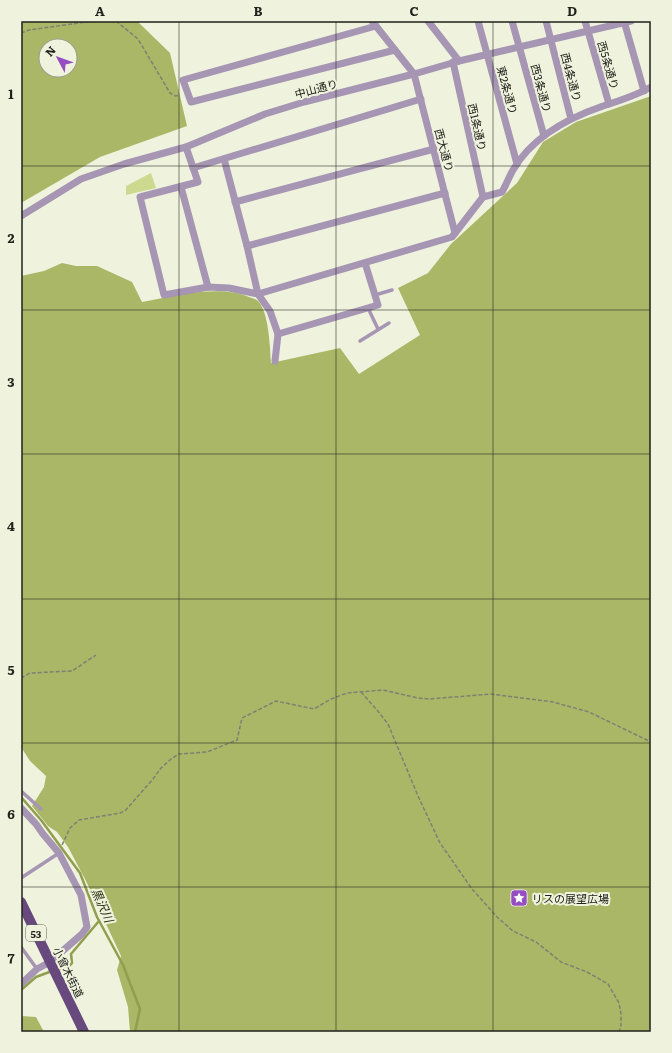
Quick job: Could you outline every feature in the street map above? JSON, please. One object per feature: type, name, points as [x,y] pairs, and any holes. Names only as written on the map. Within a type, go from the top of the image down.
[{"type":"main road","name":"小曾木街道","points":[[21,902],[84,1032]]},
{"type":"street","points":[[428,21],[456,62]]},
{"type":"street","name":"東2条通り","points":[[478,21],[517,164]]},
{"type":"street","name":"西3条通り","points":[[512,21],[544,136]]},
{"type":"street","name":"西4条通り","points":[[546,21],[572,119]]},
{"type":"street","name":"西5条通り","points":[[585,21],[609,104]]},
{"type":"street","points":[[186,147],[198,182],[140,197],[164,295],[208,287],[229,288],[258,294],[452,236],[483,197],[502,192],[517,164],[544,136],[572,119],[634,96],[648,89],[626,22]]},
{"type":"street","name":"中山通り","points":[[21,216],[81,179],[124,164],[186,147],[265,114],[304,102],[456,62],[626,22]]},
{"type":"street","points":[[395,50],[191,102],[183,80],[374,24],[395,50],[414,74]]},
{"type":"street","name":"西1条通り","points":[[456,62],[483,197]]},
{"type":"street","name":"西大通り","points":[[414,74],[455,233]]},
{"type":"street","points":[[193,168],[421,99]]},
{"type":"street","points":[[235,202],[434,148]]},
{"type":"street","points":[[224,159],[258,294],[270,311],[278,334],[275,361]]},
{"type":"street","points":[[181,187],[208,287]]},
{"type":"street","points":[[247,246],[445,193]]},
{"type":"street","points":[[278,334],[378,305],[365,263]]},
{"type":"street","points":[[21,808],[59,853],[81,895],[87,927],[82,934],[51,964],[37,969],[21,984]]},
{"type":"lane","points":[[375,295],[392,290]]},
{"type":"lane","points":[[368,308],[378,329]]},
{"type":"lane","points":[[360,341],[389,323]]},
{"type":"lane","points":[[21,791],[41,810]]},
{"type":"lane","points":[[21,878],[59,853]]},
{"type":"lane","points":[[21,947],[37,969]]},
{"type":"path","points":[[21,33],[29,30],[93,21]]},
{"type":"path","points":[[116,21],[138,39],[170,93],[175,96],[188,95]]},
{"type":"path","points":[[21,678],[30,673],[72,671],[96,655]]},
{"type":"path","points":[[64,842],[70,828],[80,820],[125,811],[171,758],[179,754],[207,752],[237,740],[242,718],[276,701],[314,709],[331,699],[347,693],[383,690],[429,699],[492,694],[553,702],[589,712],[651,742]]},
{"type":"path","points":[[361,692],[388,724],[440,843],[472,889],[498,917],[519,935],[536,942],[561,962],[587,972],[608,984],[619,1003],[621,1025],[619,1032]]},
{"type":"green space","points":[[21,21],[137,21],[170,53],[187,126],[100,157],[21,203]]},
{"type":"green space","points":[[651,96],[651,1032],[130,1032],[128,1007],[117,970],[121,956],[86,881],[68,847],[57,832],[48,826],[32,806],[44,787],[46,776],[30,761],[21,747],[21,276],[44,271],[62,263],[76,266],[97,266],[132,282],[142,302],[196,292],[224,291],[237,293],[258,301],[262,306],[267,321],[271,363],[340,348],[359,374],[420,335],[398,288],[428,273],[451,244],[517,183],[543,142],[576,122]]},
{"type":"green space","points":[[151,173],[156,188],[126,195],[126,186]]},
{"type":"green space","points":[[21,1016],[36,1017],[44,1032],[21,1032]]},
{"type":"waterway","name":"黒沢川","points":[[21,797],[41,820],[80,873],[97,917],[123,965],[140,1009],[135,1032]]},
{"type":"waterway","points":[[57,970],[69,966],[72,963],[71,954],[99,921]]},
{"type":"waterway","points":[[21,990],[36,977],[52,971]]},
{"type":"place","name":"リスの展望広場","points":[[519,898]]}]
